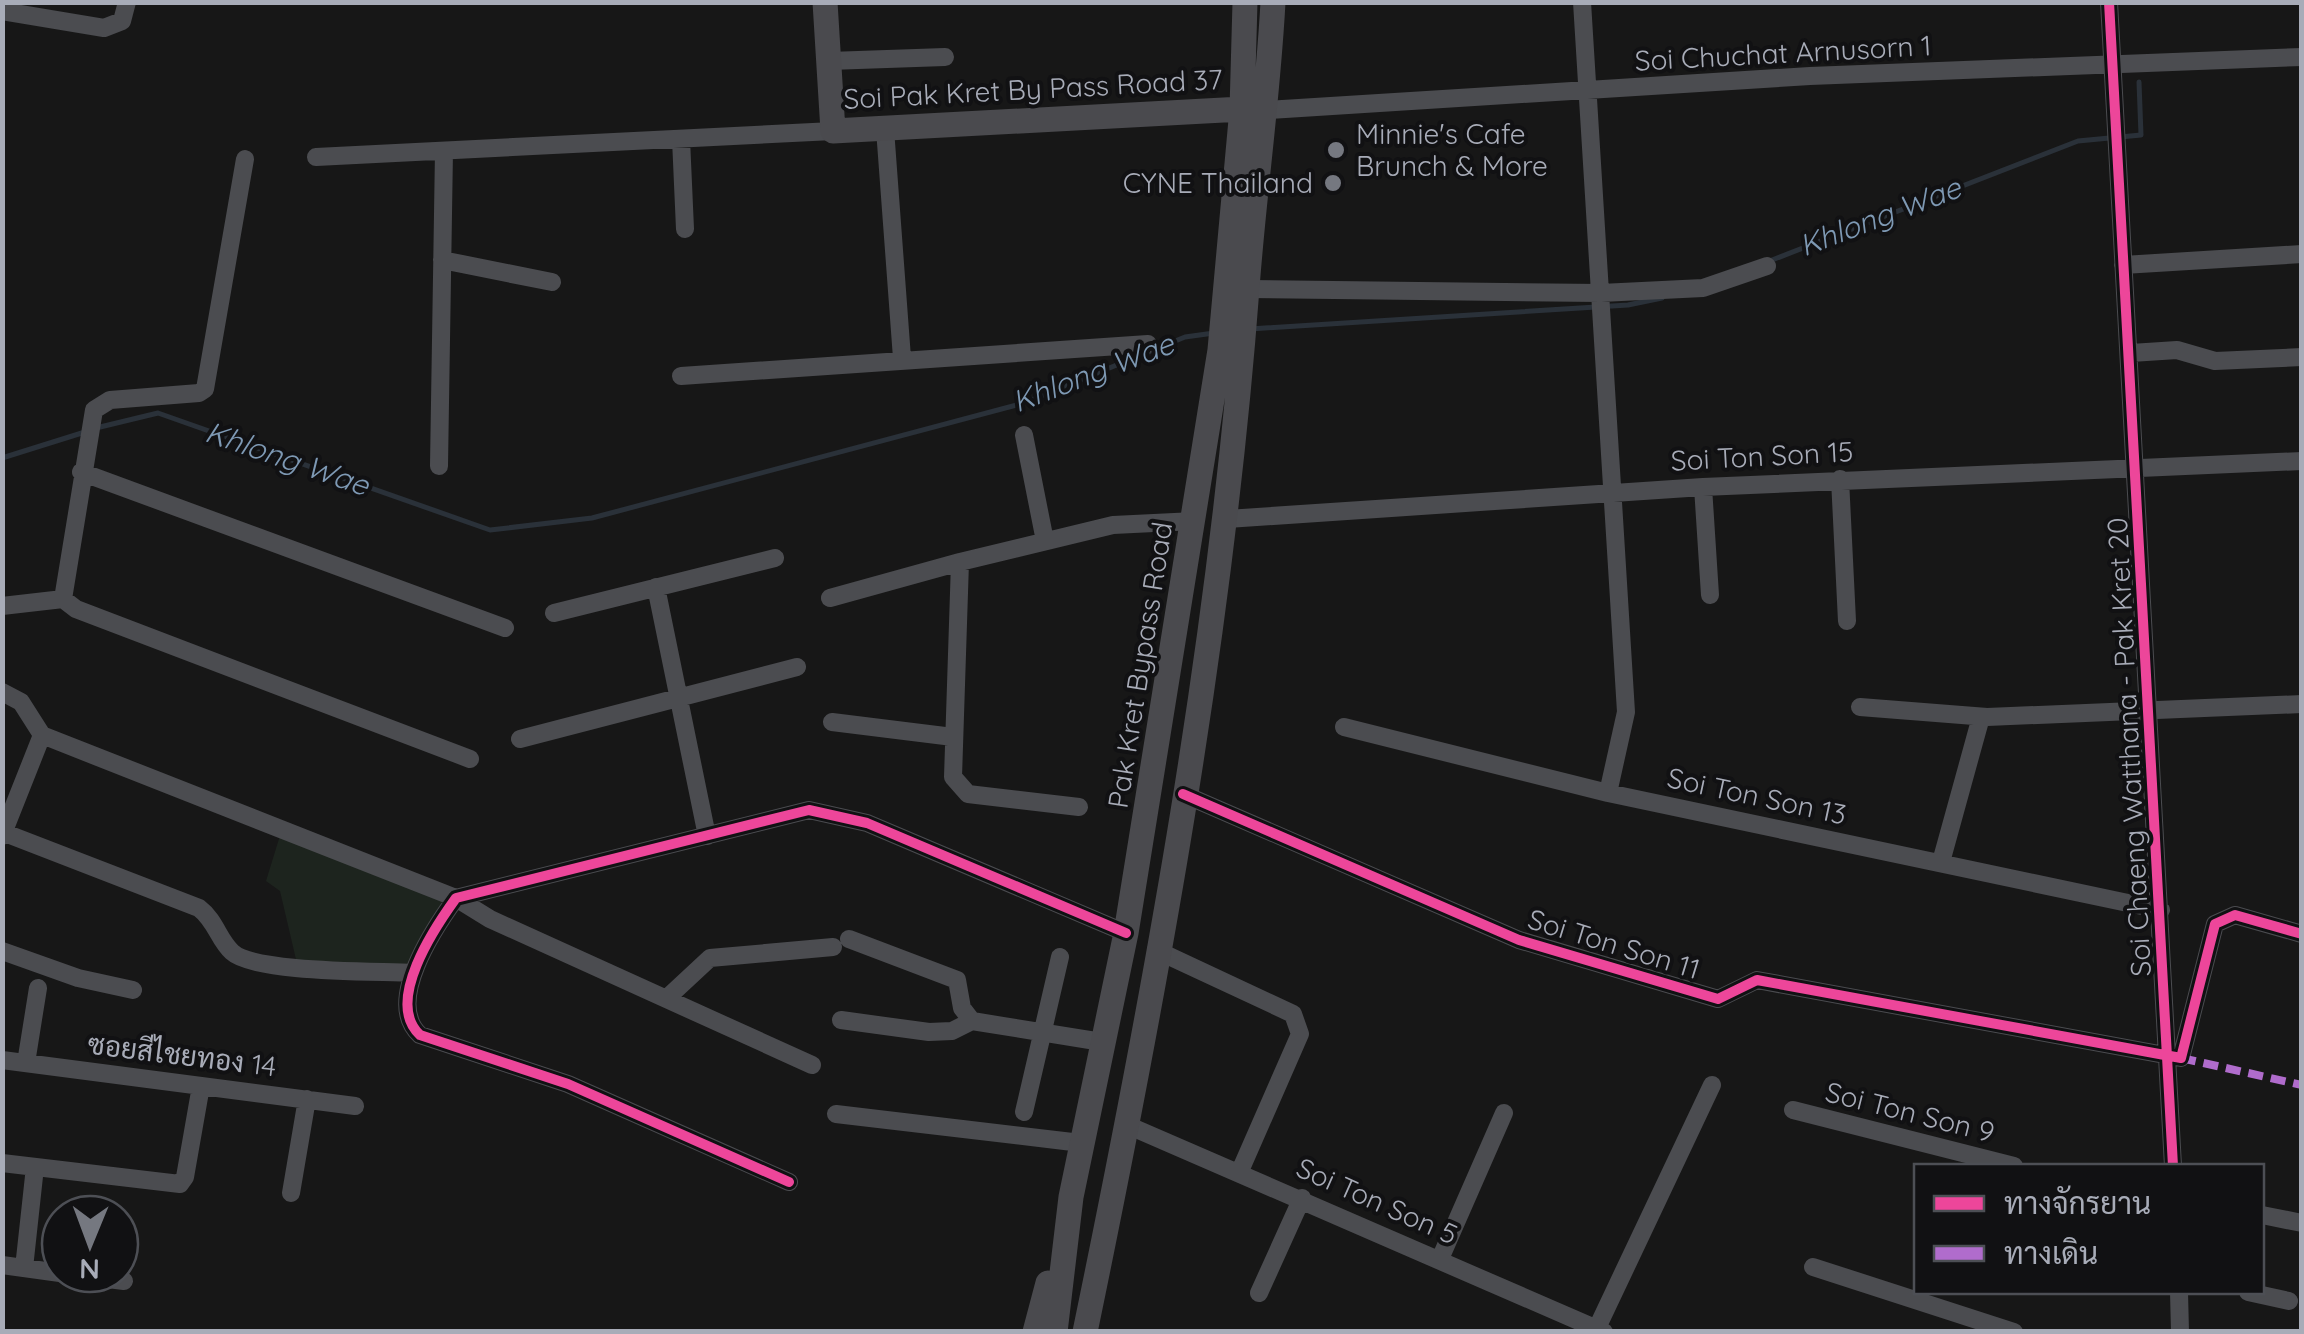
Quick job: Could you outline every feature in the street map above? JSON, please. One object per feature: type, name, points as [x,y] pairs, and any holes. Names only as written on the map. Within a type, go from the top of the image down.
[{"type":"main road","name":"Soi Pak Kret By Pass Road 37","points":[[825,2],[833,132],[1254,110]]},
{"type":"main road","name":"Pak Kret Bypass Road","points":[[1245,2],[1254,110]]},
{"type":"main road","name":"Pak Kret Bypass Road","points":[[1086,1332],[1127,1125],[1227,519],[1232,349],[1254,110],[1273,2]]},
{"type":"main road","name":"Pak Kret Bypass Road","points":[[1055,1332],[1071,1197],[1126,934],[1194,521],[1232,349]]},
{"type":"main road","points":[[1102,1332],[1120,1162]]},
{"type":"main road","points":[[1035,1332],[1071,1197]]},
{"type":"street","points":[[2,11],[104,28],[122,21],[127,2]]},
{"type":"street","points":[[1582,2],[1626,712],[1608,793]]},
{"type":"street","name":"Soi Chaeng Watthana - Pak Kret 20","points":[[2109,2],[2138,469],[2146,712],[2173,1164]]},
{"type":"street","points":[[829,62],[945,57]]},
{"type":"street","name":"Soi Chuchat Arnusorn 1","points":[[1254,110],[1810,76],[2302,57]]},
{"type":"street","points":[[885,129],[902,358]]},
{"type":"street","points":[[316,158],[833,132]]},
{"type":"street","points":[[681,139],[686,228]]},
{"type":"street","points":[[439,466],[444,151]]},
{"type":"street","points":[[63,599],[90,416],[110,400],[199,393],[205,389],[245,158]]},
{"type":"street","points":[[2123,265],[2302,254]]},
{"type":"street","points":[[442,260],[552,282]]},
{"type":"street","points":[[1239,292],[1601,296],[1703,288],[1767,266]]},
{"type":"street","points":[[681,376],[1148,344]]},
{"type":"street","points":[[2131,352],[2176,350],[2215,361],[2302,357]]},
{"type":"street","points":[[1024,435],[1045,541]]},
{"type":"street","name":"Soi Ton Son 15","points":[[1227,519],[1840,479],[2302,461]]},
{"type":"street","points":[[81,472],[506,628]]},
{"type":"street","points":[[1840,479],[1847,622]]},
{"type":"street","points":[[1703,487],[1710,595]]},
{"type":"street","points":[[830,598],[1112,525],[1194,521]]},
{"type":"street","points":[[554,612],[775,558]]},
{"type":"street","points":[[960,562],[953,777],[968,794],[1079,807]]},
{"type":"street","points":[[656,587],[707,836]]},
{"type":"street","points":[[2,606],[63,599],[76,609],[470,759]]},
{"type":"street","points":[[520,739],[796,668]]},
{"type":"street","points":[[2,692],[20,702],[42,736],[456,898],[490,919],[812,1065]]},
{"type":"street","points":[[1860,707],[1981,717],[2302,704]]},
{"type":"street","points":[[1941,862],[1981,717]]},
{"type":"street","points":[[832,722],[953,737]]},
{"type":"street","name":"Soi Ton Son 13","points":[[1344,728],[1608,793],[2160,910]]},
{"type":"street","points":[[42,736],[3,833],[199,908],[213,919],[232,953],[251,961],[298,968],[412,972]]},
{"type":"street","name":"Soi Ton Son 11","points":[[1183,794],[1519,940],[1718,999],[1756,980],[2167,1054]]},
{"type":"street","points":[[789,1182],[568,1084],[420,1035],[412,1027],[410,1016],[412,972],[427,938],[456,898],[808,810],[867,823],[1126,934]]},
{"type":"street","points":[[2167,1054],[2181,1058],[2215,924],[2223,917],[2235,915],[2302,934]]},
{"type":"street","points":[[667,998],[710,958],[841,943],[957,980],[962,1008],[972,1021]]},
{"type":"street","points":[[1156,950],[1294,1014],[1300,1022],[1300,1034],[1240,1171]]},
{"type":"street","points":[[2,952],[78,978],[133,990]]},
{"type":"street","points":[[1024,1112],[1060,957]]},
{"type":"street","points":[[26,1063],[38,988]]},
{"type":"street","points":[[840,1020],[930,1032],[952,1031],[972,1021],[1102,1042]]},
{"type":"street","name":"ซอยสีไชยทอง 14","points":[[2,1060],[355,1106]]},
{"type":"street","points":[[1600,1330],[1712,1085]]},
{"type":"street","points":[[2,1163],[180,1184],[185,1177],[200,1086]]},
{"type":"street","points":[[291,1193],[306,1099]]},
{"type":"street","name":"Soi Ton Son 9","points":[[1793,1110],[2006,1164]]},
{"type":"street","points":[[1440,1259],[1504,1113]]},
{"type":"street","points":[[836,1114],[1081,1144]]},
{"type":"street","name":"Soi Ton Son 5","points":[[1127,1125],[1600,1330]]},
{"type":"street","points":[[24,1268],[35,1167]]},
{"type":"street","points":[[1260,1294],[1302,1198]]},
{"type":"street","points":[[2264,1215],[2302,1223]]},
{"type":"street","points":[[2,1265],[40,1270]]},
{"type":"street","points":[[1813,1266],[2014,1332]]},
{"type":"street","points":[[2179,1294],[2180,1332]]},
{"type":"street","points":[[2257,1294],[2289,1301]]},
{"type":"shaded area","points":[[282,829],[456,898],[412,973],[298,968],[280,891],[266,881]]},
{"type":"waterway","name":"Khlong Wae","points":[[1767,262],[2078,141],[2141,135],[2139,82]]},
{"type":"waterway","name":"Khlong Wae","points":[[1250,329],[1628,305],[1662,298]]},
{"type":"waterway","name":"Khlong Wae","points":[[96,428],[158,413],[490,530],[592,518],[1024,403],[1185,337],[1214,333]]},
{"type":"waterway","name":"Khlong Wae","points":[[2,458],[85,432]]},
{"type":"marked path","points":[[2181,1058],[2302,1085]]},
{"type":"cycle path","points":[[2109,2],[2173,1164]]},
{"type":"cycle path","points":[[1183,794],[1519,940],[1718,999],[1757,980],[2181,1058],[2215,924],[2235,915],[2302,934]]},
{"type":"cycle path","points":[[789,1182],[568,1084],[420,1035],[410,1021],[410,985],[426,945],[456,898],[809,810],[867,823],[1126,933]]},
{"type":"place","name":"Minnie's Cafe Brunch & More","points":[[1336,150]]},
{"type":"place","name":"CYNE Thailand","points":[[1333,183]]}]
